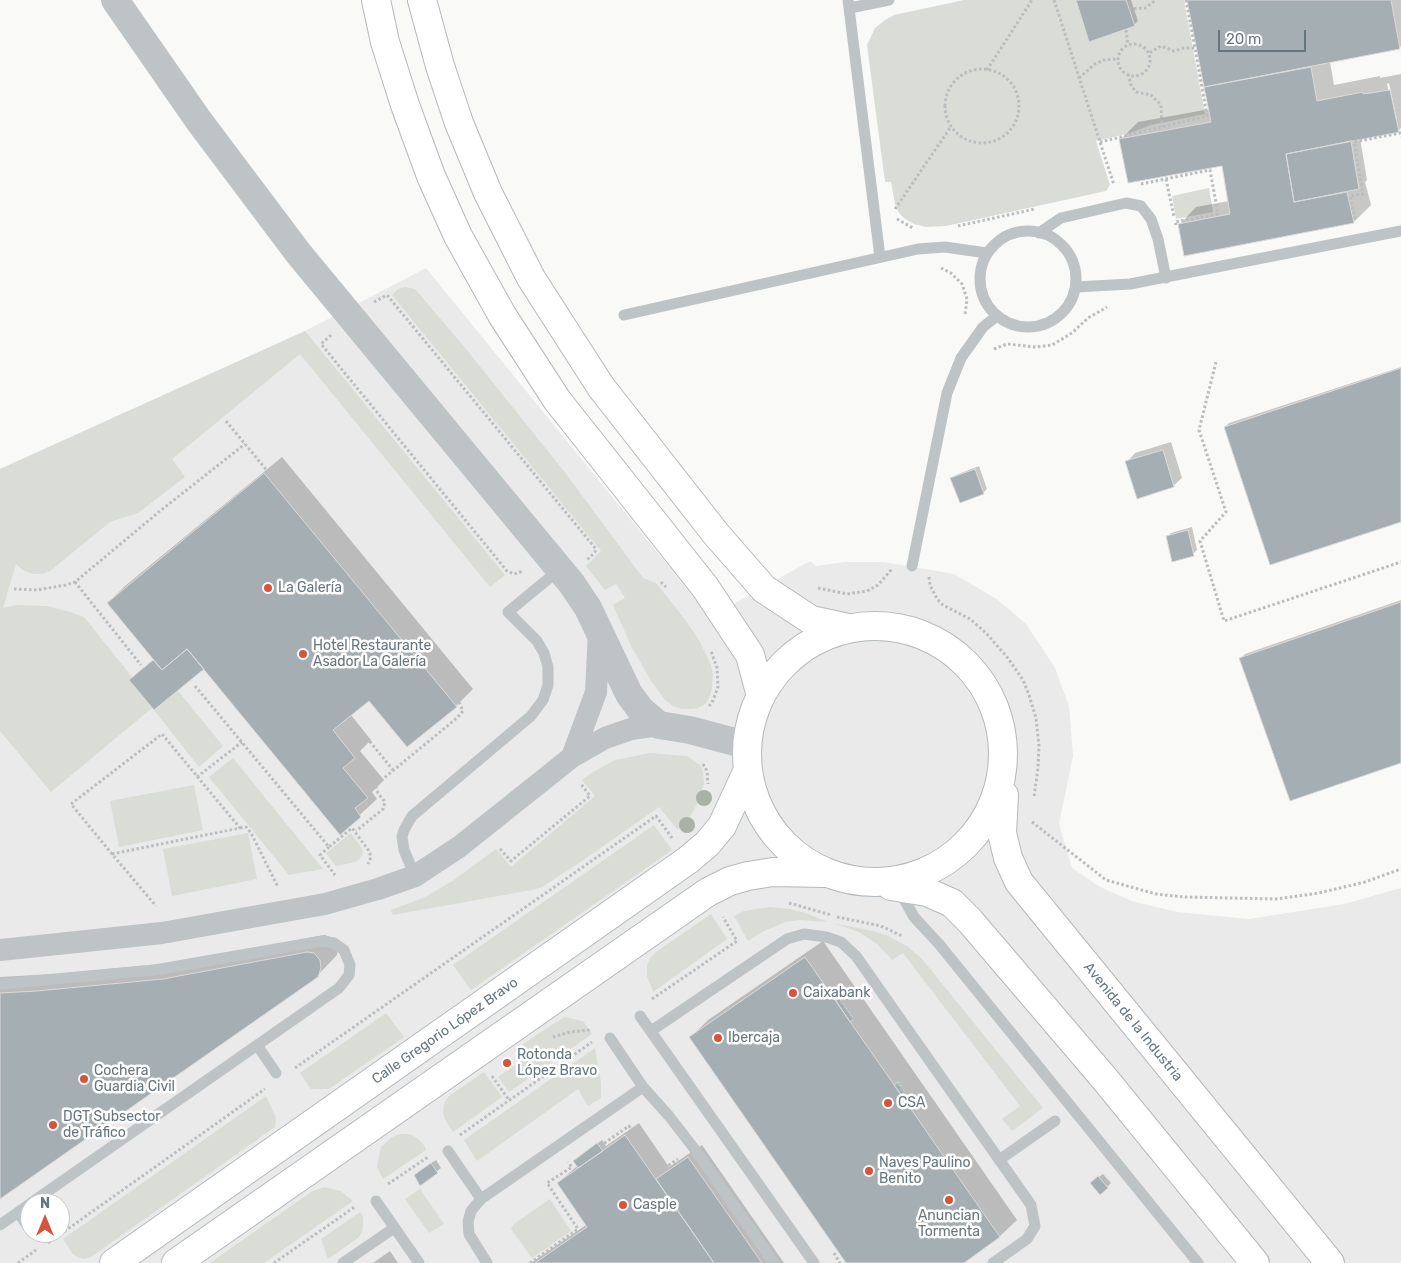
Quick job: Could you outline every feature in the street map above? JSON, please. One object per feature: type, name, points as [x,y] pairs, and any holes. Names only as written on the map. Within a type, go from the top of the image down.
[{"type":"main road","points":[[376,0],[385,42],[405,105],[431,176],[458,236],[502,315],[557,400],[705,587],[750,655],[761,696]]},
{"type":"main road","points":[[422,0],[440,66],[459,122],[488,193],[531,278],[601,387],[704,519],[764,589],[810,620],[848,628]]},
{"type":"main road","points":[[888,885],[926,872],[948,860],[967,844],[982,826],[994,804],[1002,780],[1004,756],[998,712],[976,674],[946,646],[901,628],[878,625],[848,628],[827,634],[792,655],[761,696],[756,706],[746,745],[747,772],[756,805],[769,827],[785,846],[805,862],[828,874],[852,881],[927,892],[952,904],[970,921],[1098,1071],[1255,1263]]},
{"type":"main road","name":"Avenida de la Industria","points":[[1004,756],[1002,833],[1008,858],[1019,882],[1330,1263]]},
{"type":"main road","name":"Calle Gregorio López Bravo","points":[[114,1263],[688,860],[707,844],[722,826],[747,772]]},
{"type":"main road","points":[[176,1263],[708,892],[730,881],[773,872],[828,874]]},
{"type":"street","points":[[115,0],[204,128],[298,254],[570,567],[582,598],[629,694],[641,710],[659,725]]},
{"type":"street","points":[[572,757],[596,692],[599,632]]},
{"type":"street","points":[[0,950],[162,933],[325,904],[378,890],[415,876],[459,847],[572,757],[605,738],[631,730],[659,725],[690,730],[746,745]]},
{"type":"lane","points":[[880,257],[849,4],[889,0]]},
{"type":"lane","points":[[1040,233],[1061,218],[1126,203],[1141,206],[1151,219],[1158,238],[1166,278]]},
{"type":"lane","points":[[1030,231],[1040,233],[1046,234],[1060,242],[1070,255],[1076,270],[1076,287],[1072,301],[1064,313],[1052,322],[1038,327],[1023,328],[1009,324],[996,316],[987,306],[979,279],[987,253],[998,241],[1013,233],[1030,231]]},
{"type":"lane","points":[[1076,287],[1130,284],[1166,278],[1401,231]]},
{"type":"lane","points":[[624,315],[918,249],[945,247],[987,253]]},
{"type":"lane","points":[[912,566],[947,393],[961,358],[983,327],[996,316]]},
{"type":"lane","points":[[415,876],[404,850],[402,837],[412,816],[532,716],[543,700],[548,685],[548,667],[544,653],[537,641],[508,612],[570,567]]},
{"type":"lane","points":[[888,885],[914,918],[939,944],[1198,1263]]},
{"type":"lane","points":[[651,1031],[786,939],[804,934],[826,937],[841,942],[856,956],[1030,1205],[1035,1226],[1027,1239],[993,1263]]},
{"type":"lane","points":[[0,984],[155,970],[322,941],[334,943],[344,950],[350,965],[349,975],[339,988],[44,1193]]},
{"type":"lane","points":[[640,1016],[814,1263]]},
{"type":"lane","points":[[610,1038],[642,1087],[669,1116],[696,1151],[774,1263]]},
{"type":"lane","points":[[257,1044],[282,1073]]},
{"type":"lane","points":[[487,1263],[469,1234],[470,1211],[481,1199],[642,1087]]},
{"type":"lane","points":[[999,1160],[1055,1121]]},
{"type":"lane","points":[[450,1146],[481,1199]]},
{"type":"lane","points":[[376,1201],[419,1263]]},
{"type":"lane","points":[[0,1225],[18,1212],[20,1215]]},
{"type":"lane","points":[[343,1263],[394,1228]]},
{"type":"path","points":[[987,70],[1032,0]]},
{"type":"path","points":[[1054,0],[1116,189]]},
{"type":"path","points":[[1129,10],[1145,8],[1156,0]]},
{"type":"path","points":[[1100,142],[1207,116],[1186,0]]},
{"type":"path","points":[[1126,30],[1128,45]]},
{"type":"path","points":[[1128,45],[1142,45],[1149,53],[1150,64],[1145,72],[1135,76],[1128,74],[1122,69],[1118,59],[1122,50],[1128,45]]},
{"type":"path","points":[[1149,53],[1161,46],[1174,51],[1184,48],[1195,48]]},
{"type":"path","points":[[1079,78],[1095,64],[1104,60],[1118,59]]},
{"type":"path","points":[[977,69],[1002,75],[1017,93],[1018,110],[1012,127],[1004,136],[994,141],[970,142],[951,127],[946,117],[944,104],[947,92],[955,81],[965,73],[977,69]]},
{"type":"path","points":[[1128,74],[1131,85],[1136,92],[1151,94],[1161,105],[1162,127]]},
{"type":"path","points":[[893,212],[951,127]]},
{"type":"path","points":[[1354,224],[1356,223],[1350,196],[1363,194],[1354,142],[1400,133],[1401,137]]},
{"type":"path","points":[[1166,179],[1175,222]]},
{"type":"path","points":[[892,206],[897,220],[918,229]]},
{"type":"path","points":[[367,307],[387,295],[394,302],[596,549],[595,552],[570,567]]},
{"type":"path","points":[[992,350],[1007,344],[1036,347],[1052,345],[1072,333],[1088,318],[1108,306]]},
{"type":"path","points":[[334,333],[321,344],[507,570],[514,574],[520,573],[525,567]]},
{"type":"path","points":[[1216,362],[1199,430],[1226,512],[1200,541],[1224,621],[1401,562]]},
{"type":"path","points":[[226,421],[460,704],[463,711],[378,783],[376,788],[385,802],[383,809],[356,832]]},
{"type":"path","points":[[14,589],[37,590],[66,586],[75,582],[160,511],[245,444]]},
{"type":"path","points":[[929,574],[930,584],[937,599],[944,605],[970,619],[986,633],[1018,671],[1030,695],[1036,718],[1039,746],[1033,804]]},
{"type":"path","points":[[75,582],[141,665]]},
{"type":"path","points":[[661,582],[667,589]]},
{"type":"path","points":[[704,709],[712,703],[718,687],[717,668],[707,644]]},
{"type":"path","points":[[195,686],[329,847]]},
{"type":"path","points":[[354,722],[394,770]]},
{"type":"path","points":[[160,911],[71,804],[162,734],[240,828]]},
{"type":"path","points":[[197,777],[242,742]]},
{"type":"path","points":[[1004,800],[1106,880],[1156,894],[1276,899],[1319,893],[1365,882],[1401,869]]},
{"type":"path","points":[[282,1073],[656,816],[688,860]]},
{"type":"path","points":[[1032,816],[1033,831]]},
{"type":"path","points":[[112,854],[246,827],[278,887],[270,889]]},
{"type":"path","points":[[337,876],[320,855],[352,828],[370,851],[371,857],[365,867]]},
{"type":"path","points":[[327,878],[342,875]]},
{"type":"path","points":[[781,902],[882,926],[909,941]]},
{"type":"path","points":[[651,1000],[737,941],[721,914],[726,912]]},
{"type":"path","points":[[807,954],[827,980],[1003,1236]]},
{"type":"path","points":[[547,1039],[570,1032],[590,1030],[597,1032]]},
{"type":"path","points":[[450,1146],[509,1100],[596,1039]]},
{"type":"path","points":[[491,1074],[509,1100]]},
{"type":"path","points":[[18,1263],[272,1084]]},
{"type":"path","points":[[598,1136],[603,1144],[628,1126],[660,1171],[679,1158]]},
{"type":"path","points":[[388,1184],[436,1152]]},
{"type":"path","points":[[530,1263],[578,1229],[547,1183],[572,1167],[566,1158]]},
{"type":"path","points":[[274,1263],[364,1201]]},
{"type":"shaded area","points":[[964,0],[1184,0],[1205,114],[1151,125],[1130,133],[1096,141],[1110,185],[1106,191],[946,226],[926,227],[914,224],[899,213],[895,204],[891,182],[885,182],[867,45],[875,28],[894,15]]},
{"type":"shaded area","points":[[1209,188],[1213,212],[1176,219],[1172,196]]},
{"type":"shaded area","points":[[426,268],[710,617],[810,561],[816,566],[845,562],[884,562],[954,574],[998,600],[1026,624],[1055,668],[1069,706],[1073,756],[1059,824],[1072,868],[1100,887],[1132,901],[1177,912],[1249,919],[1344,904],[1401,888],[1401,1263],[0,1263],[0,469],[305,331]]},
{"type":"shaded area","points":[[405,287],[415,289],[466,349],[567,475],[643,578],[656,583],[684,618],[699,640],[711,665],[713,674],[712,689],[705,704],[693,709],[682,709],[673,706],[665,700],[652,682],[632,648],[613,605],[625,598],[616,584],[605,590],[586,566],[601,551],[392,295],[398,289]]},
{"type":"shaded area","points":[[305,331],[505,575],[490,587],[300,354],[172,459],[185,477],[138,513],[110,522],[50,571],[43,574],[24,571],[16,564],[3,608],[16,605],[47,606],[84,617],[132,677],[129,680],[152,708],[51,792],[0,731],[0,469]]},
{"type":"shaded area","points":[[178,691],[223,746],[199,767],[154,710]]},
{"type":"shaded area","points":[[650,753],[687,756],[700,765],[703,772],[704,783],[699,801],[690,816],[678,830],[659,807],[542,887],[393,915],[391,910],[423,898],[454,880],[496,849],[511,867],[595,796],[582,780],[615,760]]},
{"type":"shaded area","points":[[233,758],[323,869],[289,875],[209,777]]},
{"type":"shaded area","points":[[194,785],[203,830],[119,847],[110,801]]},
{"type":"shaded area","points":[[654,825],[672,850],[471,990],[453,965]]},
{"type":"shaded area","points":[[248,833],[257,879],[172,896],[163,849]]},
{"type":"shaded area","points":[[351,833],[363,851],[362,856],[355,862],[336,866],[326,853]]},
{"type":"shaded area","points":[[770,907],[791,909],[828,922],[799,920],[785,922],[760,933],[748,941],[734,916],[744,911]]},
{"type":"shaded area","points":[[711,914],[727,939],[653,992],[647,976],[647,966],[650,958]]},
{"type":"shaded area","points":[[833,923],[886,935],[907,946],[922,959],[1043,1108],[1012,1131],[1002,1119],[1020,1106],[903,953],[892,960],[877,944],[859,932]]},
{"type":"shaded area","points":[[386,1013],[404,1037],[329,1089],[311,1089],[300,1073]]},
{"type":"shaded area","points":[[564,1017],[583,1021],[592,1034],[509,1092],[498,1077],[521,1061],[514,1050]]},
{"type":"shaded area","points":[[595,1048],[601,1083],[601,1098],[588,1106],[578,1089],[477,1161],[464,1140]]},
{"type":"shaded area","points":[[484,1072],[502,1097],[453,1132],[443,1114],[444,1104],[449,1096]]},
{"type":"shaded area","points":[[266,1096],[276,1118],[275,1127],[91,1257],[84,1259],[72,1253],[66,1243],[70,1243],[70,1234]]},
{"type":"shaded area","points":[[400,1134],[409,1134],[416,1137],[426,1150],[383,1179],[377,1167],[381,1147],[392,1137]]},
{"type":"shaded area","points":[[324,1187],[341,1191],[353,1201],[264,1263],[210,1263],[311,1192]]},
{"type":"shaded area","points":[[420,1189],[444,1224],[429,1233],[405,1199]]},
{"type":"shaded area","points":[[550,1199],[571,1231],[532,1258],[511,1229],[514,1224]]},
{"type":"shaded area","points":[[360,1212],[363,1216],[363,1224],[362,1232],[358,1238],[328,1259],[321,1239]]},
{"type":"building","points":[[1076,0],[1126,0],[1135,26],[1089,42]]},
{"type":"building","points":[[1187,0],[1391,0],[1400,49],[1204,87]]},
{"type":"building","points":[[1311,67],[1317,101],[1363,92],[1363,94],[1390,90],[1399,132],[1286,154],[1294,202],[1347,192],[1354,223],[1184,256],[1178,224],[1230,214],[1222,166],[1128,183],[1119,139],[1211,122],[1204,87]]},
{"type":"building","points":[[1351,141],[1359,189],[1294,202],[1286,154]]},
{"type":"building","points":[[1401,368],[1401,522],[1270,565],[1224,427]]},
{"type":"building","points":[[1163,450],[1174,487],[1137,499],[1125,461]]},
{"type":"building","points":[[975,469],[984,494],[960,503],[950,478]]},
{"type":"building","name":"Hotel Restaurante Asador La Galería","points":[[264,473],[457,707],[407,747],[369,701],[333,730],[355,758],[343,768],[368,798],[355,808],[361,817],[340,835],[187,649],[162,670],[107,603]]},
{"type":"building","points":[[1188,530],[1194,556],[1172,562],[1166,536]]},
{"type":"building","points":[[1401,602],[1401,763],[1290,801],[1239,658]]},
{"type":"building","points":[[187,649],[204,669],[154,710],[129,680],[153,660],[162,670]]},
{"type":"building","name":"DGT Subsector de Tráfico","points":[[307,952],[314,953],[320,960],[321,968],[318,977],[0,1199],[0,993],[163,979]]},
{"type":"building","name":"Naves Paulino Benito","points":[[805,957],[1000,1237],[964,1263],[846,1263],[689,1037]]},
{"type":"building","points":[[839,998],[854,1019],[850,1022],[836,1001]]},
{"type":"building","points":[[898,1082],[912,1103],[909,1105],[894,1085]]},
{"type":"building","name":"Casple","points":[[625,1135],[714,1263],[535,1263],[587,1227],[557,1183]]},
{"type":"building","points":[[597,1143],[603,1151],[578,1168],[573,1161]]},
{"type":"building","points":[[688,1157],[762,1263],[714,1263],[656,1179]]},
{"type":"building","points":[[431,1163],[438,1173],[420,1186],[414,1175]]},
{"type":"building","points":[[1098,1176],[1108,1188],[1100,1195],[1090,1183]]},
{"type":"place","name":"La Galería","points":[[268,588]]},
{"type":"place","name":"Hotel Restaurante Asador La Galería","points":[[303,654]]},
{"type":"place","name":"Caixabank","points":[[793,993]]},
{"type":"place","name":"Ibercaja","points":[[718,1038]]},
{"type":"place","name":"Rotonda López Bravo","points":[[507,1063]]},
{"type":"place","name":"Cochera Guardia Civil","points":[[84,1079]]},
{"type":"place","name":"CSA","points":[[888,1103]]},
{"type":"place","name":"DGT Subsector de Tráfico","points":[[53,1125]]},
{"type":"place","name":"Naves Paulino Benito","points":[[869,1171]]},
{"type":"place","name":"Anuncian Tormenta","points":[[949,1200]]},
{"type":"place","name":"Casple","points":[[623,1205]]}]
